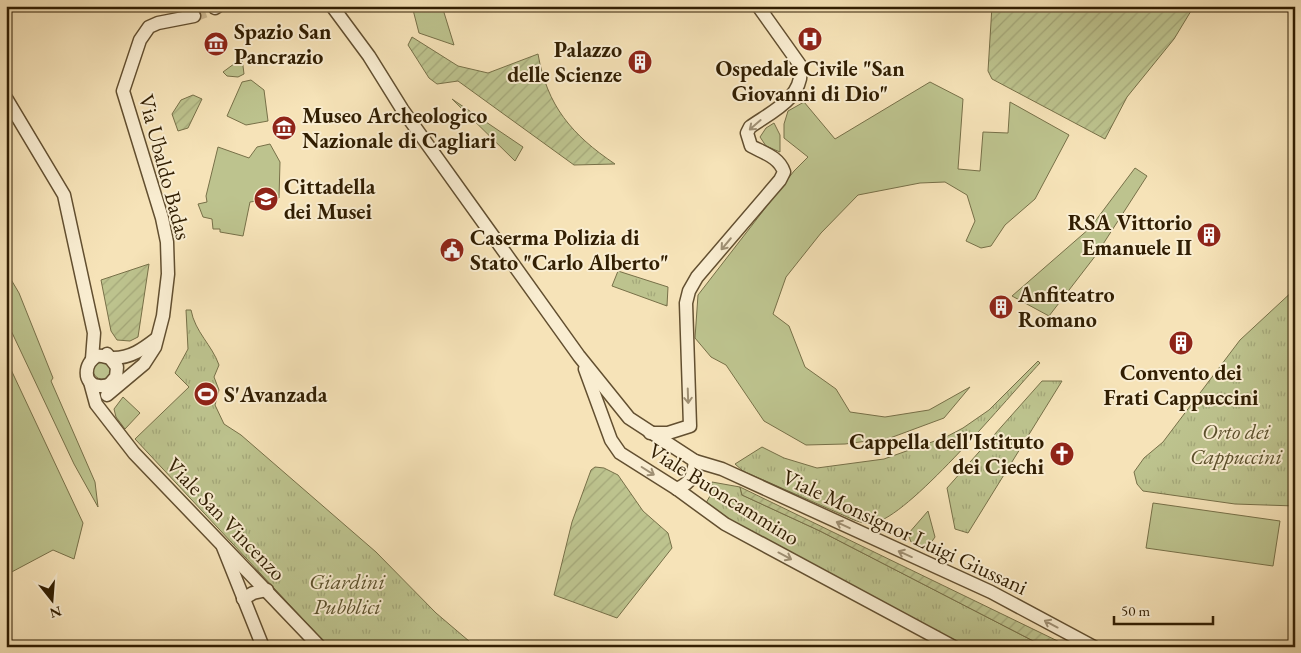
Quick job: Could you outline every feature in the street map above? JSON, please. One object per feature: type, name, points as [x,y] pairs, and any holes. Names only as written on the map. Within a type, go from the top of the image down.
[{"type":"street","name":"Viale Buoncammino","points":[[332,6],[369,56],[406,114],[579,356],[629,418],[695,461]]},
{"type":"street","points":[[650,433],[668,433],[690,426],[686,303],[689,291],[698,277],[780,180],[784,172],[781,164],[751,146],[747,133],[750,127],[789,100],[798,89],[801,79],[800,66],[758,6]]},
{"type":"street","name":"Via Ubaldo Badas","points":[[157,339],[163,316],[168,274],[168,242],[123,91],[140,40],[149,27],[158,23],[194,16]]},
{"type":"street","points":[[6,98],[64,195],[94,333],[100,345],[115,362],[117,372],[109,390],[105,418]]},
{"type":"street","points":[[94,333],[92,358],[87,367],[88,377],[90,382],[109,390]]},
{"type":"street","points":[[92,358],[102,356],[110,358],[139,352],[157,339]]},
{"type":"street","points":[[109,390],[144,364],[155,347],[157,339]]},
{"type":"street","points":[[100,345],[139,352]]},
{"type":"street","name":"Viale Buoncammino","points":[[579,356],[611,440],[620,453],[677,489],[725,524],[954,647]]},
{"type":"street","name":"Viale San Vincenzo","points":[[90,382],[96,404],[134,453],[221,541],[320,647]]},
{"type":"street","points":[[604,418],[614,415],[629,418]]},
{"type":"street","points":[[677,489],[690,482],[694,476],[695,461]]},
{"type":"street","name":"Viale Monsignor Luigi Giussani","points":[[695,461],[722,469],[991,592],[1094,647]]},
{"type":"street","points":[[221,541],[263,647]]},
{"type":"street","points":[[243,599],[253,593],[267,590]]},
{"type":"green space","points":[[412,6],[442,6],[454,45],[419,33]]},
{"type":"green space","points":[[992,6],[1194,6],[1174,39],[1127,97],[1105,139],[992,79],[988,71]]},
{"type":"green space","points":[[412,37],[458,66],[488,73],[538,54],[548,89],[564,118],[586,142],[615,164],[574,165],[458,81],[437,84],[429,78],[408,45]]},
{"type":"green space","points":[[242,58],[244,74],[238,77],[227,76],[223,72]]},
{"type":"green space","points":[[251,80],[264,90],[268,121],[246,125],[227,116],[242,82]]},
{"type":"green space","points":[[930,82],[963,99],[958,169],[980,171],[983,132],[1008,133],[1010,102],[1069,135],[1035,199],[1005,225],[991,246],[981,248],[966,241],[975,221],[967,195],[945,182],[920,183],[858,195],[821,233],[786,277],[773,314],[789,326],[805,367],[836,389],[850,412],[885,417],[929,410],[970,387],[944,418],[890,438],[845,444],[806,445],[764,421],[726,365],[711,357],[695,338],[698,295],[794,171],[808,157],[784,138],[784,124],[788,111],[804,102],[835,139]]},
{"type":"green space","points":[[193,95],[202,99],[188,128],[178,131],[172,114],[181,100]]},
{"type":"green space","points":[[452,99],[523,147],[515,161]]},
{"type":"green space","points":[[774,123],[780,135],[780,152],[766,146],[760,137],[766,128]]},
{"type":"green space","points":[[270,144],[280,162],[279,198],[250,202],[243,236],[220,232],[220,229],[213,229],[212,219],[203,217],[198,204],[207,202],[206,196],[218,147],[249,158],[257,147]]},
{"type":"green space","points":[[1135,168],[1147,176],[1096,255],[1049,316],[1012,296],[1090,228]]},
{"type":"green space","points":[[149,264],[138,337],[130,341],[117,340],[111,331],[101,280]]},
{"type":"green space","points":[[6,271],[19,293],[53,378],[51,381],[95,482],[98,507],[74,464],[6,320]]},
{"type":"green space","points":[[618,271],[668,287],[667,306],[612,286]]},
{"type":"green space","name":"Orto dei Cappuccini","points":[[1295,289],[1295,506],[1235,504],[1143,491],[1137,484],[1134,472],[1144,458],[1163,442],[1240,340]]},
{"type":"green space","name":"Giardini Pubblici","points":[[186,310],[191,310],[196,325],[219,365],[214,377],[219,390],[215,405],[224,424],[241,435],[376,552],[436,613],[476,647],[329,647],[135,439],[189,387],[175,373],[188,349]]},
{"type":"green space","points":[[6,359],[83,523],[74,559],[53,550],[6,575]]},
{"type":"green space","points":[[102,361],[108,364],[111,370],[108,376],[102,379],[96,376],[93,370],[96,364]]},
{"type":"green space","points":[[1038,361],[1040,363],[937,475],[894,513],[877,522],[865,523],[854,520],[743,471],[735,464],[762,447],[784,458],[817,468],[884,459],[946,437],[963,428],[989,410]]},
{"type":"green space","points":[[1042,381],[1062,381],[968,533],[955,529],[947,488]]},
{"type":"green space","points":[[123,397],[140,413],[125,429],[116,417],[114,409]]},
{"type":"green space","points":[[595,467],[604,468],[618,475],[643,511],[668,533],[672,548],[617,618],[554,595],[572,522],[591,470]]},
{"type":"green space","points":[[712,482],[740,487],[742,495],[820,531],[1045,647],[968,647],[733,523],[706,503],[711,494]]},
{"type":"green space","points":[[740,487],[1070,647],[1045,647],[820,531],[742,495]]},
{"type":"green space","points":[[1153,503],[1280,521],[1273,566],[1146,548]]},
{"type":"green space","points":[[928,511],[935,537],[926,550],[911,542],[908,534]]},
{"type":"tunnel","points":[[194,16],[215,8]]},
{"type":"place","name":"Ospedale Civile \"San Giovanni di Dio\"","points":[[810,39]]},
{"type":"place","name":"Spazio San Pancrazio","points":[[216,44]]},
{"type":"place","name":"Palazzo delle Scienze","points":[[640,62]]},
{"type":"place","name":"Museo Archeologico Nazionale di Cagliari","points":[[284,128]]},
{"type":"place","name":"Cittadella dei Musei","points":[[266,199]]},
{"type":"place","name":"RSA Vittorio Emanuele II","points":[[1209,235]]},
{"type":"place","name":"Caserma Polizia di Stato \"Carlo Alberto\"","points":[[452,250]]},
{"type":"place","name":"Anfiteatro Romano","points":[[1001,307]]},
{"type":"place","name":"Convento dei Frati Cappuccini","points":[[1181,343]]},
{"type":"place","name":"S'Avanzada","points":[[206,394]]},
{"type":"place","name":"Cappella dell'Istituto dei Ciechi","points":[[1062,454]]}]
